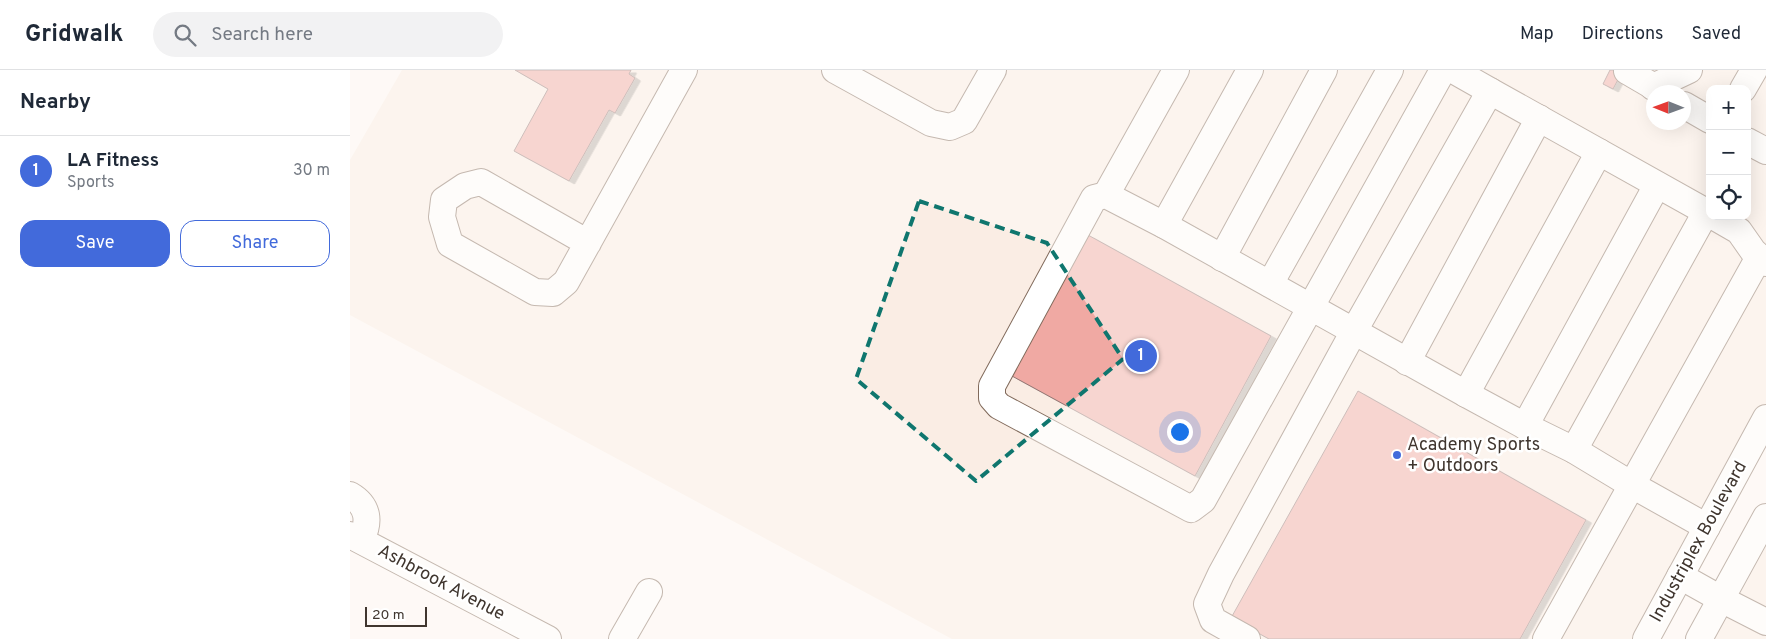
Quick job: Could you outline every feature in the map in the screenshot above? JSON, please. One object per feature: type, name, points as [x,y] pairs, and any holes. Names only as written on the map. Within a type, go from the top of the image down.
[{"type":"street","points":[[588,243],[481,182],[465,186],[444,200],[442,217],[450,244],[535,292],[553,293],[566,282],[588,243],[684,70]]},
{"type":"street","points":[[835,70],[931,123],[950,127],[964,121],[991,71]]},
{"type":"street","points":[[1106,195],[1176,70]]},
{"type":"street","points":[[1164,226],[1250,70]]},
{"type":"street","points":[[1222,258],[1324,70]]},
{"type":"street","points":[[1270,284],[1390,70]]},
{"type":"street","points":[[1442,70],[1311,307],[1203,500],[1191,509],[999,406],[992,398],[992,386],[1094,198],[1106,195],[1270,284],[1311,307],[1354,331],[1407,362],[1524,426],[1574,450],[1707,527]]},
{"type":"street","points":[[1453,70],[1706,212]]},
{"type":"street","points":[[1666,85],[1689,70]]},
{"type":"street","points":[[1745,85],[1754,70]]},
{"type":"street","points":[[1627,71],[1650,85]]},
{"type":"street","points":[[1247,639],[1213,620],[1207,604],[1354,331],[1490,91]]},
{"type":"street","points":[[1691,109],[1706,118]]},
{"type":"street","points":[[1407,362],[1539,118]]},
{"type":"street","points":[[1751,143],[1766,151]]},
{"type":"street","points":[[1466,394],[1599,152]]},
{"type":"street","points":[[1524,426],[1657,185]]},
{"type":"street","points":[[1574,450],[1707,220]]},
{"type":"street","points":[[1546,639],[1632,485],[1762,260],[1739,231],[1720,220]]},
{"type":"street","name":"Industriplex Boulevard","points":[[1646,639],[1766,418]]},
{"type":"street","name":"Ashbrook Avenue","points":[[350,495],[358,500],[366,513],[366,529],[355,538],[548,639]]},
{"type":"street","points":[[1699,639],[1766,518]]},
{"type":"street","points":[[1680,576],[1766,622]]},
{"type":"street","points":[[622,639],[649,592]]},
{"type":"highlighted area","points":[[919,201],[1047,243],[1123,359],[976,481],[856,379]]},
{"type":"shaded area","points":[[402,70],[1766,70],[1766,405],[1642,639],[952,639],[350,315],[350,160]]},
{"type":"shaded area","points":[[1766,546],[1766,639],[1714,639],[1752,572]]},
{"type":"building","points":[[515,70],[631,70],[629,74],[635,78],[615,113],[609,110],[569,181],[514,151],[548,89]]},
{"type":"building","points":[[1610,70],[1623,70],[1613,89],[1603,84]]},
{"type":"building","points":[[1088,235],[1271,336],[1195,476],[1012,376]]},
{"type":"building","name":"Academy Sports + Outdoors","points":[[1358,391],[1586,520],[1520,639],[1269,639],[1231,618]]},
{"type":"place","name":"LA Fitness","points":[[1141,356]]},
{"type":"place","name":"Academy Sports + Outdoors","points":[[1397,455]]}]
